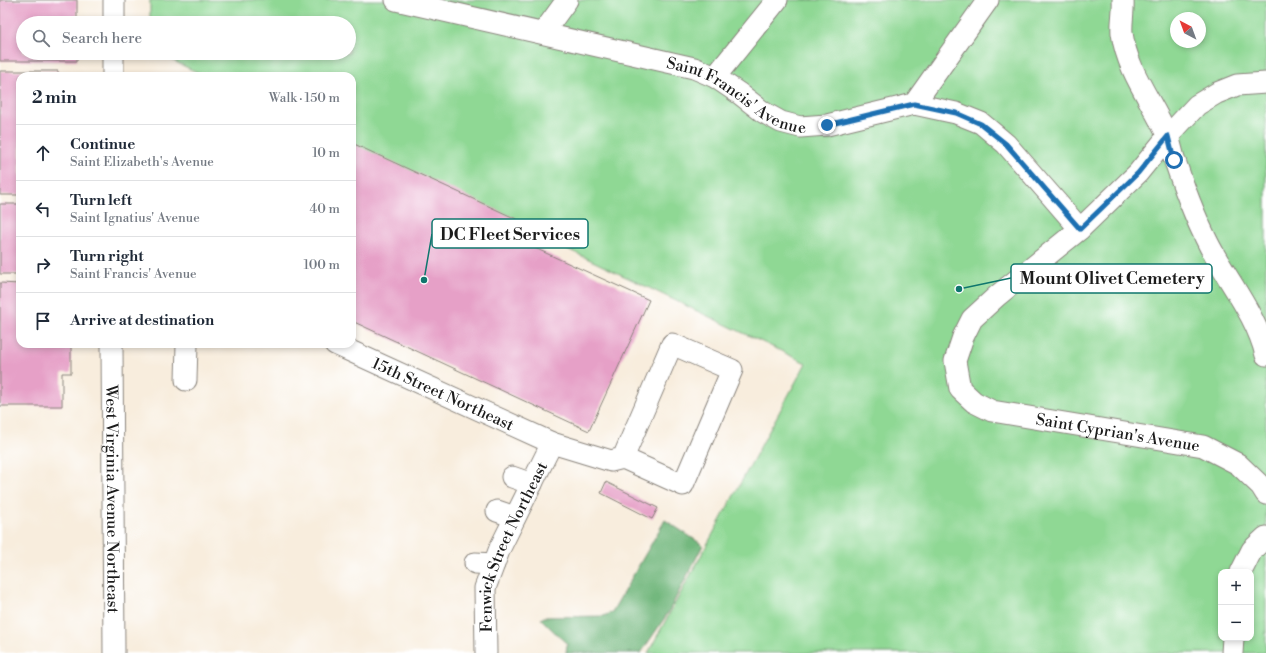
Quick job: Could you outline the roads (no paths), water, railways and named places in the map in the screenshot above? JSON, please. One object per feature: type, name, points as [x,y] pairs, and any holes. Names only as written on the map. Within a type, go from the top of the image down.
[{"type":"street","points":[[114,0],[114,16]]},
{"type":"street","name":"Saint Francis' Avenue","points":[[396,0],[694,68],[715,77],[763,112],[781,122],[800,127],[827,125],[914,104],[956,113],[981,124],[1006,144],[1080,229]]},
{"type":"street","points":[[543,33],[567,0]]},
{"type":"street","points":[[715,77],[777,0]]},
{"type":"street","points":[[914,104],[988,0]]},
{"type":"street","points":[[1123,0],[1122,33],[1129,61],[1168,136],[1174,160],[1194,216],[1215,256],[1248,312],[1262,340],[1266,355]]},
{"type":"street","points":[[113,60],[113,72]]},
{"type":"street","points":[[1080,229],[1138,173],[1168,136],[1197,105],[1217,93],[1237,85],[1266,83]]},
{"type":"street","name":"Saint Cyprian's Avenue","points":[[1080,229],[997,296],[972,319],[954,361],[960,389],[974,402],[992,411],[1203,446],[1238,464],[1261,486],[1266,494]]},
{"type":"street","points":[[672,344],[732,370],[683,485],[623,458],[672,344]]},
{"type":"street","name":"West Virginia Avenue Northeast","points":[[112,348],[114,653]]},
{"type":"street","points":[[186,348],[186,380]]},
{"type":"street","name":"15th Street Northeast","points":[[344,348],[552,443],[611,461],[623,458]]},
{"type":"street","name":"Fenwick Street Northeast","points":[[486,653],[477,612],[485,588],[484,563],[506,514],[532,484],[552,443]]},
{"type":"street","points":[[512,477],[532,484]]},
{"type":"street","points":[[1242,569],[1252,550],[1266,537]]},
{"type":"street","points":[[1232,653],[1233,641]]},
{"type":"place","name":"DC Fleet Services","points":[[424,280]]},
{"type":"place","name":"Mount Olivet Cemetery","points":[[959,289]]}]
